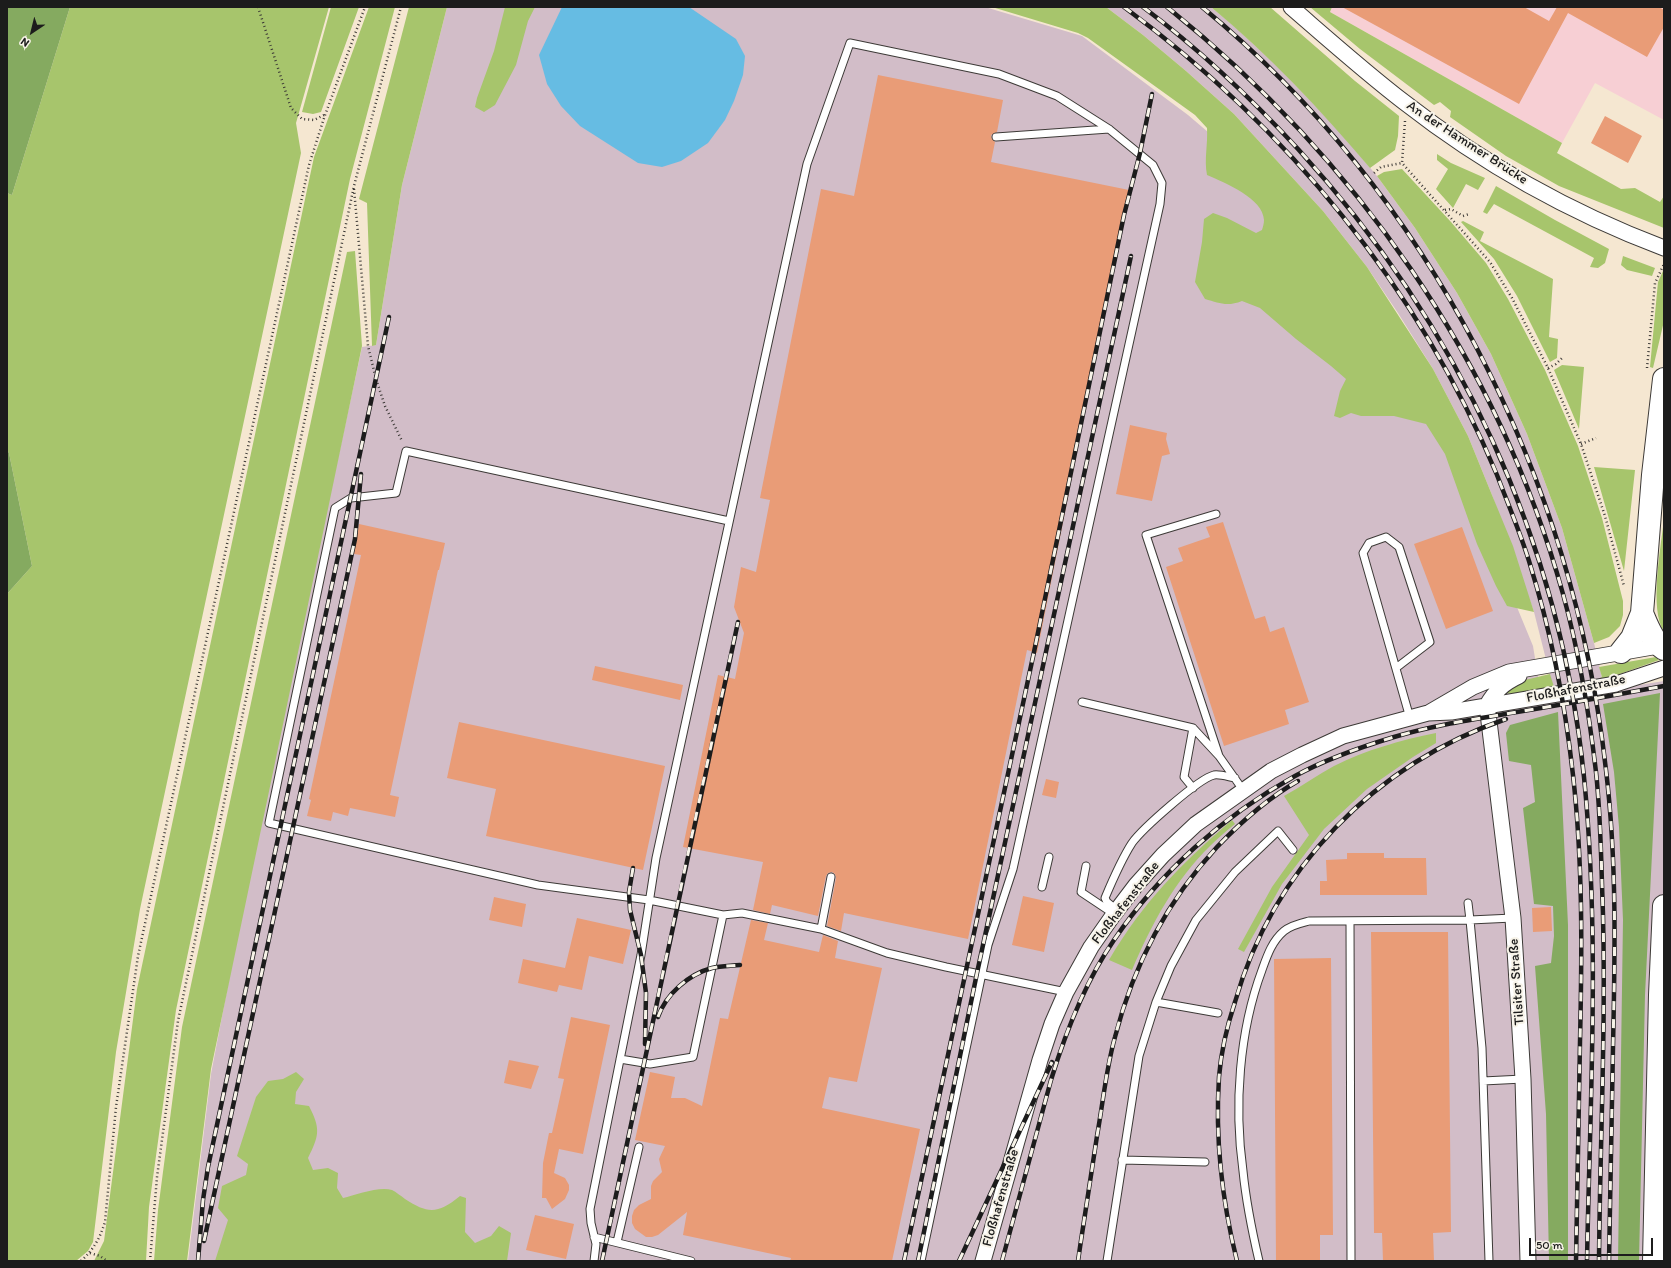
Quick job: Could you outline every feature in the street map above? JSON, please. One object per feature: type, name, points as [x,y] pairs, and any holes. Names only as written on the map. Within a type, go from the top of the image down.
[{"type":"main road","points":[[1621,652],[1632,638],[1642,613],[1653,475],[1664,379]]},
{"type":"main road","points":[[1642,613],[1662,647]]},
{"type":"main road","points":[[1654,1261],[1660,996],[1664,906]]},
{"type":"street","name":"An der Hammer Brücke","points":[[1291,7],[1408,105],[1455,139],[1551,197],[1617,230],[1664,248]]},
{"type":"street","name":"Floßhafenstraße","points":[[1428,713],[1486,680],[1509,672],[1621,652],[1662,647]]},
{"type":"street","name":"Floßhafenstraße","points":[[1487,705],[1495,692],[1508,681],[1544,666]]},
{"type":"street","name":"Floßhafenstraße","points":[[983,1261],[1040,1060],[1052,1024],[1066,992],[1091,947],[1116,912],[1163,855],[1239,784],[1271,771],[1302,754],[1343,736],[1428,713],[1451,712],[1616,684],[1664,668]]},
{"type":"street","name":"Tilsiter Straße","points":[[1487,705],[1513,918],[1523,1079],[1528,1261]]},
{"type":"lane","points":[[594,1261],[596,1244],[590,1209],[641,955],[649,900],[661,836],[807,164],[850,43],[999,74],[1057,96],[1109,129],[1153,165],[1162,183],[1160,204],[1013,869],[988,945],[921,1261]]},
{"type":"lane","points":[[996,137],[1109,129]]},
{"type":"lane","points":[[729,521],[406,451],[396,493],[351,498],[335,508],[269,823],[538,885],[649,900],[722,915],[742,913],[820,929],[887,953],[1066,992]]},
{"type":"lane","points":[[1216,514],[1146,535],[1219,756]]},
{"type":"lane","points":[[1396,668],[1430,642],[1399,547],[1386,537],[1369,543],[1363,553],[1410,718]]},
{"type":"lane","points":[[1082,702],[1193,728],[1219,756],[1239,784]]},
{"type":"lane","points":[[1193,728],[1184,777],[1193,788]]},
{"type":"lane","points":[[1116,912],[1105,898],[1122,858],[1133,841],[1203,780],[1214,775],[1239,784]]},
{"type":"lane","points":[[1107,1261],[1139,1056],[1156,1002],[1171,966],[1196,920],[1235,872],[1278,831],[1293,850]]},
{"type":"lane","points":[[1042,887],[1049,857]]},
{"type":"lane","points":[[1086,866],[1081,892],[1116,912]]},
{"type":"lane","points":[[820,929],[831,877]]},
{"type":"lane","points":[[1468,903],[1482,1048],[1489,1261]]},
{"type":"lane","points":[[620,1059],[650,1064],[694,1058],[722,915]]},
{"type":"lane","points":[[1259,1261],[1242,1170],[1239,1112],[1243,1048],[1254,992],[1268,952],[1276,939],[1285,930],[1296,924],[1310,921],[1470,920],[1513,918]]},
{"type":"lane","points":[[1350,921],[1351,1261]]},
{"type":"lane","points":[[1156,1002],[1218,1013]]},
{"type":"lane","points":[[1483,1081],[1523,1079]]},
{"type":"lane","points":[[618,1242],[639,1147]]},
{"type":"lane","points":[[1122,1160],[1205,1162]]},
{"type":"lane","points":[[594,1237],[691,1261]]},
{"type":"path","points":[[258,7],[291,108],[302,119],[314,120],[325,115]]},
{"type":"path","points":[[81,1261],[90,1253],[99,1240],[105,1222],[116,1107],[138,956],[309,164],[325,115],[365,7]]},
{"type":"path","points":[[150,1261],[157,1177],[178,1021],[354,186],[401,7]]},
{"type":"path","points":[[1408,105],[1404,126],[1402,163],[1490,262],[1512,298],[1548,368],[1581,444],[1605,516],[1625,590]]},
{"type":"path","points":[[1374,173],[1380,168],[1402,163]]},
{"type":"path","points":[[354,186],[370,354],[385,406],[406,451]]},
{"type":"path","points":[[1444,210],[1451,210],[1463,216],[1469,214]]},
{"type":"path","points":[[1548,368],[1556,364],[1563,357]]},
{"type":"path","points":[[1581,444],[1596,438]]},
{"type":"path","points":[[90,1253],[100,1256],[107,1261]]},
{"type":"shaded area","points":[[447,7],[985,7],[1082,36],[1188,115],[1276,190],[1359,287],[1469,491],[1533,646],[1542,701],[1556,699],[1534,612],[1492,495],[1468,436],[1433,369],[1398,313],[1367,267],[1323,211],[1234,114],[1143,35],[1106,7],[1211,7],[1277,66],[1336,127],[1377,176],[1415,228],[1457,293],[1491,354],[1527,434],[1562,528],[1594,643],[1602,677],[1601,691],[1664,681],[1664,1261],[188,1261],[211,1074],[256,838],[362,347],[376,345],[402,185]]},
{"type":"shaded area","points":[[1332,7],[1664,7],[1664,120],[1595,83],[1562,143],[1330,12]]},
{"type":"green space","points":[[7,7],[70,7],[12,195],[7,193]]},
{"type":"green space","points":[[70,7],[329,7],[296,123],[301,153],[140,909],[116,1052],[93,1242],[88,1251],[76,1261],[7,1261],[7,594],[32,566],[9,453],[7,450],[7,193],[12,195]]},
{"type":"green space","points":[[331,7],[359,7],[321,112],[313,114],[302,112]]},
{"type":"green space","points":[[369,7],[395,7],[350,179],[176,1010],[149,1207],[146,1261],[94,1261],[104,1241],[137,989],[314,157]]},
{"type":"green space","points":[[409,7],[447,7],[402,185],[376,345],[372,346],[367,203],[359,199]]},
{"type":"green space","points":[[505,7],[535,7],[528,21],[516,65],[495,105],[484,112],[475,107],[494,51]]},
{"type":"green space","points":[[992,7],[1106,7],[1143,35],[1234,114],[1323,211],[1367,267],[1433,369],[1468,436],[1513,546],[1534,612],[1507,606],[1477,544],[1445,454],[1426,424],[1394,416],[1361,416],[1351,413],[1340,418],[1334,416],[1340,391],[1346,379],[1260,308],[1242,301],[1227,304],[1205,299],[1195,282],[1202,242],[1204,219],[1213,213],[1227,218],[1256,233],[1262,230],[1264,220],[1262,212],[1250,198],[1233,187],[1207,175],[1207,128],[1195,115],[1088,38],[1078,33]]},
{"type":"green space","points":[[1211,7],[1270,7],[1355,81],[1399,116],[1398,136],[1395,150],[1370,168],[1333,125],[1294,84],[1253,44]]},
{"type":"green space","points":[[1310,7],[1332,7],[1330,12],[1562,143],[1557,153],[1621,189],[1635,188],[1660,202],[1664,196],[1664,228],[1559,186],[1506,156],[1450,117],[1451,111],[1440,102],[1434,105],[1360,49]]},
{"type":"green space","points":[[1437,154],[1451,163],[1485,178],[1478,190],[1466,184],[1453,208],[1436,189],[1448,169],[1437,160]]},
{"type":"green space","points":[[1402,169],[1451,222],[1486,263],[1508,299],[1545,370],[1578,446],[1602,518],[1623,601],[1623,615],[1620,626],[1609,637],[1594,643],[1562,528],[1527,434],[1491,354],[1457,293],[1415,228],[1377,176],[1384,172]]},
{"type":"green space","points":[[1496,186],[1609,249],[1605,263],[1598,268],[1590,267],[1594,258],[1494,204],[1487,214],[1483,212]]},
{"type":"green space","points":[[1463,221],[1484,232],[1480,241],[1553,279],[1549,337],[1558,339],[1557,358],[1550,362],[1517,296],[1494,259],[1461,222]]},
{"type":"green space","points":[[355,251],[362,346],[211,1069],[187,1261],[154,1261],[158,1210],[182,1027],[347,252]]},
{"type":"green space","points":[[1623,256],[1655,268],[1652,276],[1627,270],[1621,265]]},
{"type":"green space","points":[[1663,271],[1664,321],[1653,368],[1650,367],[1658,282]]},
{"type":"green space","points":[[1562,365],[1584,367],[1579,429],[1554,370]]},
{"type":"green space","points":[[7,450],[9,453],[32,566],[7,594]]},
{"type":"green space","points":[[1594,467],[1635,470],[1624,571]]},
{"type":"green space","points":[[1664,519],[1664,631],[1657,609],[1657,578]]},
{"type":"green space","points":[[1656,657],[1659,660],[1600,681],[1600,678],[1602,677],[1599,667]]},
{"type":"green space","points":[[1550,674],[1554,687],[1514,694],[1505,693],[1525,680]]},
{"type":"green space","points":[[1660,693],[1645,995],[1639,1261],[1618,1261],[1623,920],[1619,827],[1614,772],[1603,704]]},
{"type":"green space","points":[[1558,712],[1568,925],[1568,1261],[1549,1261],[1546,1114],[1535,966],[1551,963],[1554,936],[1553,906],[1534,904],[1523,808],[1535,802],[1531,765],[1509,761],[1506,733],[1510,725]]},
{"type":"green space","points":[[1436,733],[1436,743],[1367,789],[1324,829],[1282,884],[1244,952],[1238,949],[1272,887],[1309,835],[1284,796],[1334,766],[1371,750]]},
{"type":"green space","points":[[1232,820],[1235,824],[1197,859],[1175,888],[1147,936],[1132,970],[1109,960],[1135,920],[1149,902],[1196,852]]},
{"type":"green space","points":[[296,1072],[304,1079],[296,1092],[295,1104],[309,1106],[317,1127],[316,1138],[308,1158],[313,1170],[328,1168],[338,1173],[337,1188],[343,1198],[374,1190],[387,1189],[394,1191],[413,1204],[433,1210],[445,1206],[460,1196],[466,1198],[465,1232],[475,1243],[491,1236],[499,1226],[511,1233],[507,1261],[215,1261],[228,1220],[218,1208],[222,1186],[246,1175],[248,1164],[237,1156],[256,1097],[268,1081],[283,1079]]},
{"type":"water","points":[[562,7],[689,7],[736,39],[745,56],[743,75],[734,101],[725,120],[708,143],[681,161],[662,167],[638,163],[580,126],[561,106],[547,84],[539,55]]},
{"type":"building","points":[[1342,7],[1524,7],[1549,21],[1557,7],[1659,7],[1664,10],[1664,27],[1647,57],[1568,13],[1519,104]]},
{"type":"building","points":[[878,75],[1003,100],[997,132],[991,135],[995,142],[991,162],[1129,190],[1037,653],[1027,650],[968,939],[844,913],[841,931],[827,926],[836,878],[835,874],[832,872],[828,873],[826,876],[818,916],[772,905],[770,914],[753,910],[763,862],[683,847],[718,675],[735,679],[744,633],[734,607],[741,567],[756,572],[770,500],[760,498],[821,189],[854,196]]},
{"type":"building","points":[[1605,116],[1642,136],[1628,163],[1591,143]]},
{"type":"building","points":[[1130,425],[1167,433],[1166,439],[1170,454],[1162,456],[1152,501],[1116,494]]},
{"type":"building","points":[[1223,522],[1255,619],[1265,616],[1270,632],[1284,627],[1309,702],[1285,710],[1289,724],[1224,746],[1166,567],[1183,561],[1178,548],[1210,537],[1206,527]]},
{"type":"building","points":[[359,524],[445,543],[390,795],[399,797],[395,817],[350,808],[348,816],[333,812],[331,821],[307,816],[311,800],[309,799],[361,555],[354,554]]},
{"type":"building","points":[[1462,527],[1493,611],[1446,629],[1414,544]]},
{"type":"building","points":[[595,666],[683,685],[680,700],[592,680]]},
{"type":"building","points":[[459,722],[665,766],[643,870],[486,836],[496,789],[447,778]]},
{"type":"building","points":[[1046,779],[1059,782],[1056,798],[1042,795]]},
{"type":"building","points":[[1347,853],[1384,853],[1384,858],[1426,858],[1427,895],[1320,895],[1320,881],[1327,881],[1326,860],[1347,859]]},
{"type":"building","points":[[1023,896],[1054,903],[1044,952],[1012,945]]},
{"type":"building","points":[[494,897],[526,904],[522,927],[489,920]]},
{"type":"building","points":[[1551,907],[1552,931],[1533,932],[1532,908]]},
{"type":"building","points":[[577,918],[631,930],[623,964],[589,956],[582,990],[559,985],[557,992],[518,983],[523,959],[565,968]]},
{"type":"building","points":[[751,920],[768,923],[764,940],[819,952],[823,935],[838,941],[835,958],[882,968],[857,1082],[829,1077],[822,1108],[920,1129],[892,1261],[790,1261],[791,1258],[683,1235],[687,1212],[658,1235],[652,1237],[646,1237],[635,1229],[632,1223],[634,1210],[639,1205],[651,1199],[651,1186],[653,1181],[662,1172],[659,1159],[665,1146],[635,1140],[650,1072],[675,1077],[671,1098],[685,1098],[702,1106],[720,1018],[728,1019]]},
{"type":"building","points":[[1371,932],[1448,932],[1451,1232],[1433,1233],[1434,1261],[1383,1261],[1382,1233],[1374,1233]]},
{"type":"building","points":[[1331,958],[1333,1235],[1320,1235],[1320,1261],[1276,1261],[1274,959]]},
{"type":"building","points":[[571,1017],[610,1025],[583,1154],[559,1149],[554,1173],[565,1178],[569,1185],[569,1190],[565,1199],[552,1209],[546,1198],[542,1198],[543,1163],[549,1133],[552,1133],[564,1079],[558,1078]]},
{"type":"building","points":[[509,1060],[539,1066],[531,1089],[504,1083]]},
{"type":"building","points":[[535,1215],[574,1224],[566,1259],[526,1250]]},
{"type":"railway","points":[[1124,7],[1184,54],[1240,104],[1293,159],[1342,216],[1388,276],[1429,340],[1465,406],[1497,475],[1522,539],[1537,587],[1556,667],[1570,748],[1579,842],[1581,1009],[1576,1261]]},
{"type":"railway","points":[[1143,7],[1224,74],[1298,149],[1355,217],[1407,288],[1452,362],[1492,440],[1525,520],[1552,604],[1571,689],[1584,777],[1592,897],[1593,958],[1592,1079],[1587,1261]]},
{"type":"railway","points":[[1167,7],[1235,66],[1299,130],[1358,197],[1411,269],[1459,345],[1500,425],[1535,508],[1563,594],[1579,660],[1587,705],[1597,786],[1601,856],[1604,978],[1599,1261]]},
{"type":"railway","points":[[1202,7],[1284,82],[1357,165],[1422,254],[1478,350],[1524,450],[1561,554],[1589,661],[1610,805],[1614,874],[1615,943],[1609,1261]]},
{"type":"railway","points":[[904,1261],[1034,652],[1124,215],[1140,153],[1152,94]]},
{"type":"railway","points":[[918,1261],[977,973],[1131,256]]},
{"type":"railway","points":[[198,1261],[203,1200],[208,1167],[389,317]]},
{"type":"railway","points":[[204,1241],[355,539],[361,474]]},
{"type":"railway","points":[[602,1261],[738,622]]},
{"type":"railway","points":[[1002,1261],[1051,1080],[1063,1043],[1085,990],[1114,940],[1132,915],[1172,869],[1218,828],[1268,792],[1295,776],[1356,749],[1394,737],[1440,726],[1664,686]]},
{"type":"railway","points":[[1237,1261],[1227,1216],[1221,1170],[1218,1123],[1219,1077],[1229,1020],[1252,954],[1275,908],[1303,866],[1336,828],[1373,793],[1414,764],[1458,739],[1506,719]]},
{"type":"railway","points":[[1078,1261],[1109,1061],[1122,1011],[1142,960],[1154,936],[1182,890],[1217,847],[1255,811],[1298,781]]},
{"type":"railway","points":[[633,868],[629,892],[630,910],[641,955],[646,993],[645,1044]]},
{"type":"railway","points":[[658,1017],[667,1000],[679,986],[687,980],[712,968],[740,965]]},
{"type":"railway","points":[[959,1261],[1052,1062]]}]
